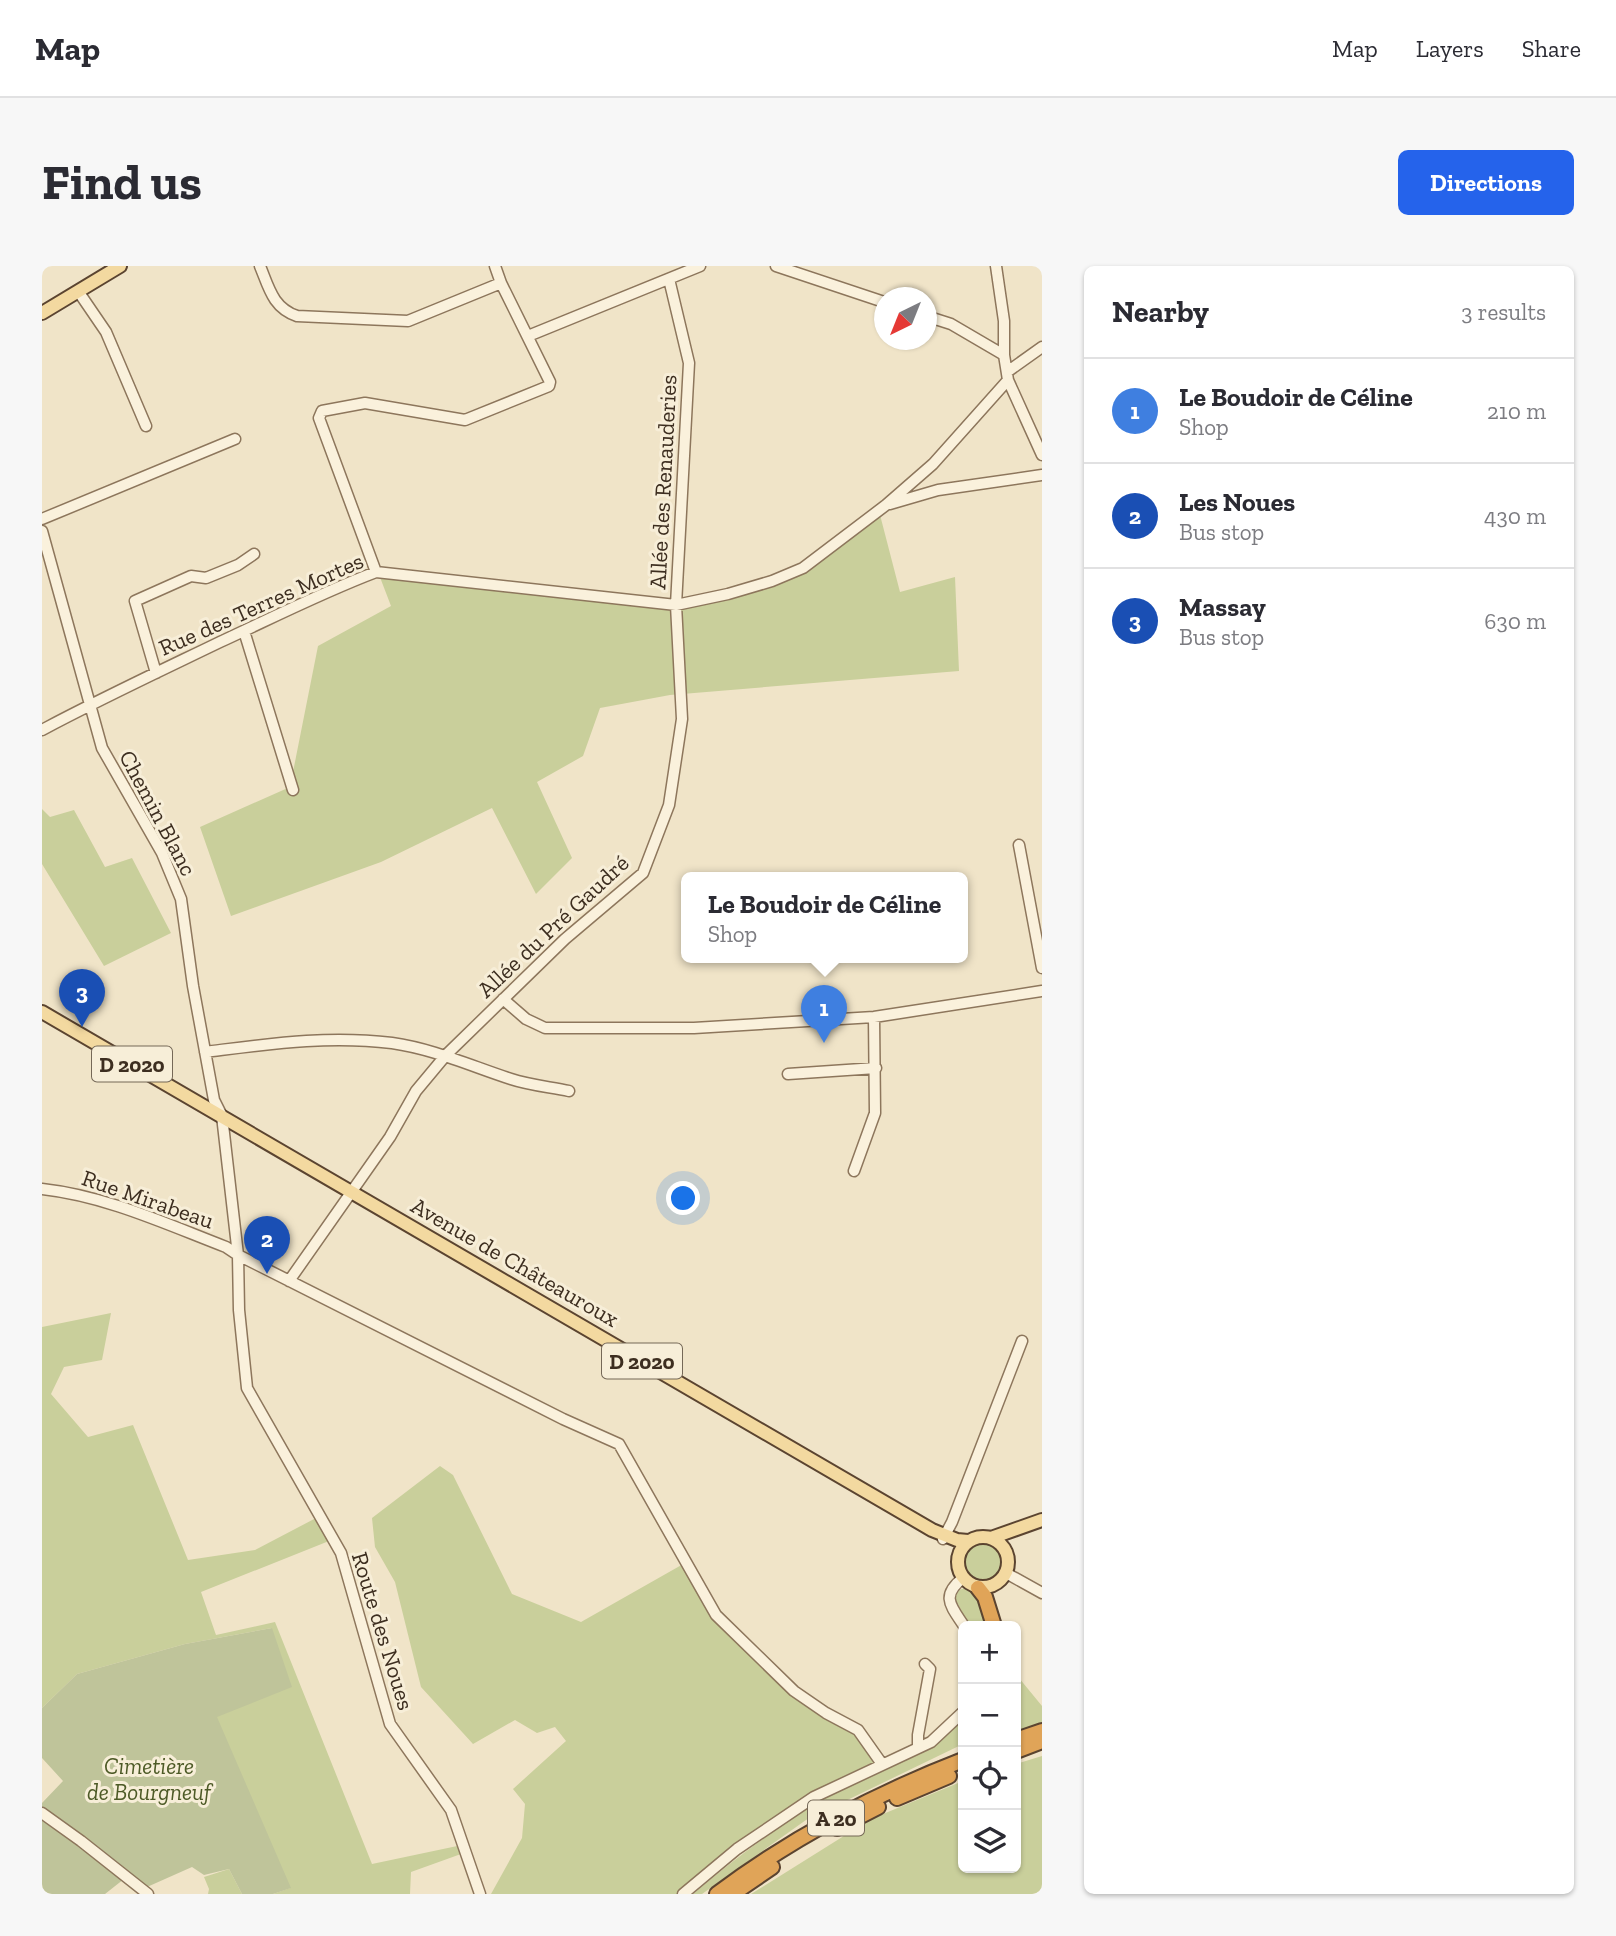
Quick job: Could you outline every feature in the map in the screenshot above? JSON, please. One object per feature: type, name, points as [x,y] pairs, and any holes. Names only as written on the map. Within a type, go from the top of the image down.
[{"type":"highway","points":[[978,1588],[985,1597],[992,1621]]},
{"type":"highway","points":[[1021,1738],[1042,1731]]},
{"type":"highway","points":[[1021,1749],[1042,1741]]},
{"type":"highway","points":[[914,1780],[924,1770],[958,1753]]},
{"type":"highway","name":"A 20","points":[[717,1894],[800,1838],[853,1809],[958,1762]]},
{"type":"highway","name":"A 20","points":[[733,1894],[835,1829],[958,1772]]},
{"type":"main road","points":[[42,313],[120,266]]},
{"type":"main road","name":"D 2020","points":[[42,1012],[222,1116]]},
{"type":"main road","name":"Avenue de Châteauroux","points":[[222,1116],[939,1535]]},
{"type":"main road","points":[[991,1538],[1036,1521]]},
{"type":"main road","points":[[1006,1553],[1010,1541],[1036,1521]]},
{"type":"main road","name":"D 2020","points":[[939,1535],[968,1541]]},
{"type":"main road","name":"D 2020","points":[[939,1535],[958,1559]]},
{"type":"main road","points":[[980,1536],[991,1538],[1006,1553],[1006,1573],[998,1583],[978,1588],[963,1578],[958,1570],[958,1559],[961,1549],[968,1541],[980,1536]]},
{"type":"street","points":[[260,266],[274,300],[283,311],[297,316],[408,321],[501,283]]},
{"type":"street","points":[[376,572],[319,418],[322,411],[365,403],[465,420],[549,386],[550,382],[495,266]]},
{"type":"street","points":[[528,336],[700,266]]},
{"type":"street","points":[[776,266],[874,299]]},
{"type":"street","points":[[996,266],[1004,321],[1007,376],[1042,456]]},
{"type":"street","name":"Allée des Renauderies","points":[[669,279],[689,363],[676,605]]},
{"type":"street","points":[[78,291],[106,332],[146,426]]},
{"type":"street","points":[[937,320],[951,324],[1004,355]]},
{"type":"street","name":"Rue des Terres Mortes","points":[[42,730],[244,631],[376,572],[676,605],[772,581],[803,568],[886,505],[933,464],[1007,376],[1042,347]]},
{"type":"street","points":[[42,519],[235,439]]},
{"type":"street","points":[[886,505],[938,490],[1042,475]]},
{"type":"street","name":"Chemin Blanc","points":[[42,531],[102,748],[162,853],[181,899],[214,1100],[222,1116]]},
{"type":"street","points":[[156,673],[135,601],[191,576],[206,578],[237,565],[254,554]]},
{"type":"street","name":"Allée du Pré Gaudré","points":[[289,1280],[390,1138],[416,1091],[446,1055],[565,939],[643,873],[669,804],[682,719],[676,605]]},
{"type":"street","points":[[244,631],[293,790]]},
{"type":"street","points":[[1019,845],[1042,968]]},
{"type":"street","points":[[503,999],[526,1019],[545,1028],[694,1028],[874,1017],[1042,991]]},
{"type":"street","points":[[854,1171],[875,1114],[874,1017]]},
{"type":"street","points":[[205,1052],[303,1039],[333,1038],[394,1044],[446,1055],[513,1080],[569,1091]]},
{"type":"street","points":[[788,1074],[876,1068]]},
{"type":"street","name":"Route des Noues","points":[[222,1116],[238,1255],[239,1310],[247,1388],[341,1553],[390,1724],[451,1810],[480,1894]]},
{"type":"street","name":"Rue Mirabeau","points":[[42,1189],[69,1192],[115,1206],[226,1247],[563,1419],[619,1444],[716,1615],[794,1691],[826,1713],[858,1730],[882,1764]]},
{"type":"street","points":[[939,1535],[952,1522],[1022,1341]]},
{"type":"street","points":[[1006,1573],[1042,1593]]},
{"type":"street","points":[[961,1621],[949,1600],[949,1592],[963,1578]]},
{"type":"street","points":[[918,1748],[930,1670],[925,1664]]},
{"type":"street","points":[[684,1894],[737,1849],[814,1797],[930,1742],[958,1717]]},
{"type":"street","points":[[42,1812],[82,1840],[148,1894]]},
{"type":"green space","points":[[879,511],[900,592],[955,577],[959,671],[670,695],[600,708],[583,756],[537,782],[572,858],[536,894],[492,808],[381,862],[231,916],[200,827],[290,787],[318,646],[391,606],[378,572],[655,607],[707,600],[802,567]]},
{"type":"green space","points":[[42,809],[50,817],[74,810],[105,867],[132,858],[171,933],[104,966],[42,864]]},
{"type":"green space","points":[[111,1313],[102,1360],[64,1367],[51,1394],[88,1437],[133,1425],[188,1560],[255,1550],[316,1518],[329,1541],[201,1592],[216,1635],[275,1622],[372,1864],[462,1845],[461,1854],[411,1872],[410,1894],[273,1894],[290,1888],[216,1717],[272,1628],[185,1644],[77,1674],[42,1708],[42,1327]]},
{"type":"green space","points":[[440,1466],[453,1475],[512,1594],[581,1622],[685,1563],[721,1616],[791,1690],[862,1739],[882,1761],[806,1797],[680,1894],[491,1894],[522,1838],[525,1804],[513,1789],[566,1741],[555,1727],[537,1733],[515,1720],[473,1744],[421,1687],[395,1582],[375,1547],[372,1518]]},
{"type":"green space","points":[[983,1543],[997,1548],[1002,1562],[997,1576],[983,1581],[969,1576],[964,1562],[969,1548]]},
{"type":"green space","points":[[965,1588],[975,1594],[987,1621],[966,1621],[955,1598],[959,1590]]},
{"type":"green space","name":"Cimetière de Bourgneuf","points":[[272,1628],[292,1687],[217,1717],[291,1888],[273,1894],[242,1894],[229,1869],[204,1875],[192,1867],[147,1887],[42,1807],[42,1803],[63,1781],[42,1758],[42,1708],[77,1674],[185,1644]]},
{"type":"green space","points":[[1021,1680],[1042,1706],[1042,1724],[1021,1731]]},
{"type":"green space","points":[[958,1724],[958,1746],[806,1820],[702,1894],[693,1894],[754,1845],[819,1801],[912,1756],[947,1734]]},
{"type":"green space","points":[[1042,1756],[1042,1894],[751,1894],[871,1819],[958,1783],[958,1873],[1021,1873],[1021,1762]]},
{"type":"green space","name":"Cimetière de Bourgneuf","points":[[42,1817],[124,1879],[105,1894],[42,1894]]},
{"type":"green space","points":[[229,1869],[242,1894],[208,1894],[209,1889],[204,1877]]},
{"type":"place","name":"Massay","points":[[82,1027]]},
{"type":"place","name":"Le Boudoir de Céline","points":[[824,1043]]},
{"type":"place","name":"Les Noues","points":[[267,1274]]}]
